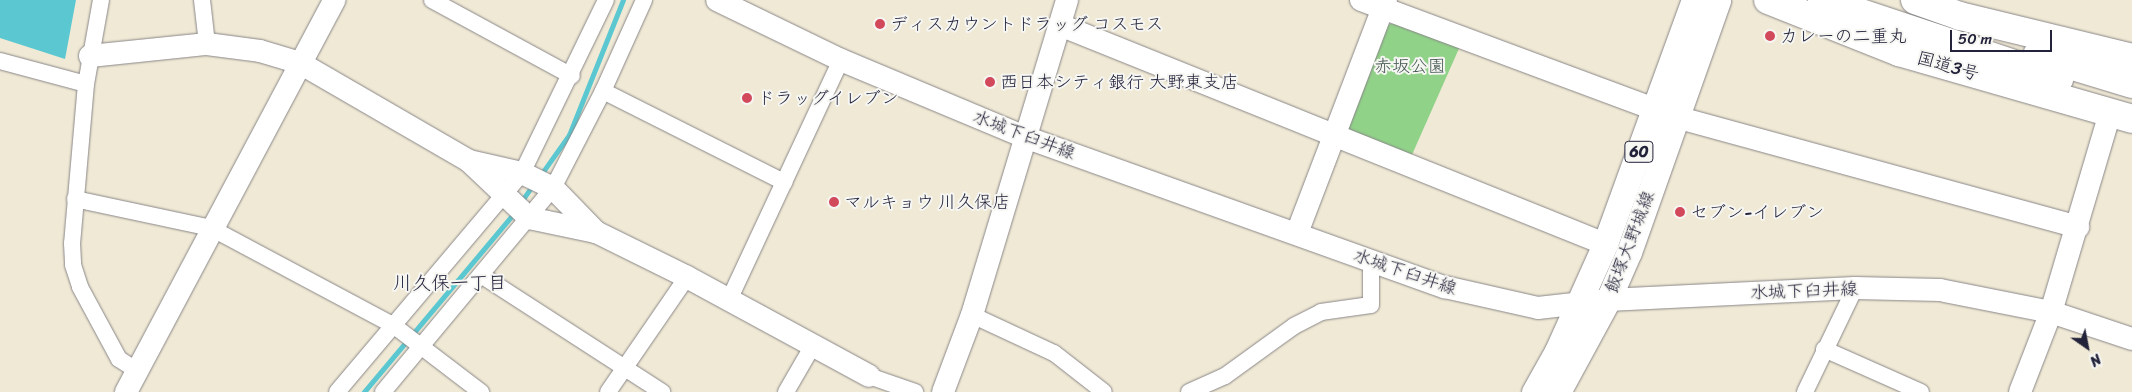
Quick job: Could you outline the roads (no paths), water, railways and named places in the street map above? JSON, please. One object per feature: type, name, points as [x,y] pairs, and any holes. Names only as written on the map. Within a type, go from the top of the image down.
[{"type":"highway","name":"国道3号","points":[[1768,0],[1899,52],[2125,111]]},
{"type":"highway","points":[[1822,0],[1984,56],[2125,111]]},
{"type":"highway","points":[[1875,0],[2132,84]]},
{"type":"highway","points":[[1915,0],[1963,8],[2079,47],[2132,70]]},
{"type":"highway","points":[[2079,47],[2132,58]]},
{"type":"main road","name":"飯塚大野城線","points":[[1558,392],[1608,300],[1629,252],[1694,0]]},
{"type":"main road","name":"飯塚大野城線","points":[[1534,392],[1579,303],[1718,0]]},
{"type":"street","points":[[101,0],[86,84],[72,243],[80,287],[119,359],[136,370]]},
{"type":"street","points":[[202,0],[207,44]]},
{"type":"street","points":[[126,392],[211,228],[334,0]]},
{"type":"street","points":[[432,0],[572,76]]},
{"type":"street","points":[[337,392],[395,326],[522,173],[572,76],[606,0]]},
{"type":"street","points":[[383,392],[419,346],[482,275],[553,188],[603,91],[644,0]]},
{"type":"street","name":"水城下臼井線","points":[[717,0],[841,60],[1025,137],[1297,233],[1445,288],[1538,308],[1608,300],[1855,288],[1940,290],[2052,312],[2132,339]]},
{"type":"street","points":[[943,392],[972,315],[1067,0]]},
{"type":"street","points":[[1361,0],[1385,5],[1666,113],[2078,227]]},
{"type":"street","points":[[1297,233],[1331,136],[1385,5]]},
{"type":"street","points":[[1060,25],[1331,136],[1605,244]]},
{"type":"street","points":[[90,56],[207,44],[260,51],[300,63],[469,161],[529,218],[596,232],[729,300],[873,384],[915,392]]},
{"type":"street","points":[[729,300],[841,60]]},
{"type":"street","points":[[0,61],[86,84]]},
{"type":"street","points":[[603,91],[784,182]]},
{"type":"street","points":[[2020,392],[2052,312],[2078,227],[2125,111]]},
{"type":"street","points":[[469,161],[522,173],[553,188],[596,232]]},
{"type":"street","points":[[75,199],[211,228],[395,326],[480,392]]},
{"type":"street","points":[[1189,392],[1225,376],[1294,326],[1321,312],[1371,304],[1371,262]]},
{"type":"street","points":[[482,275],[662,392]]},
{"type":"street","points":[[608,392],[687,277]]},
{"type":"street","points":[[1805,392],[1824,349],[1855,288]]},
{"type":"street","points":[[972,315],[1054,353],[1104,392]]},
{"type":"street","points":[[786,392],[812,347]]},
{"type":"street","points":[[1824,349],[1916,391]]},
{"type":"water","points":[[0,0],[76,0],[65,59],[0,38]]},
{"type":"waterway","points":[[540,176],[569,135],[623,0]]},
{"type":"waterway","points":[[521,202],[532,186]]},
{"type":"waterway","points":[[364,392],[514,213]]},
{"type":"place","name":"ディスカウントドラッグ コスモス","points":[[880,24]]},
{"type":"place","name":"カレーの二重丸","points":[[1770,36]]},
{"type":"place","name":"西日本シティ銀行 大野東支店","points":[[990,82]]},
{"type":"place","name":"ドラッグイレブン","points":[[747,98]]},
{"type":"place","name":"マルキョウ 川久保店","points":[[834,202]]},
{"type":"place","name":"セブン-イレブン","points":[[1680,212]]},
{"type":"district","name":"川久保一丁目","points":[[450,283]]},
{"type":"park label","name":"赤坂公園","points":[[1410,66]]}]
